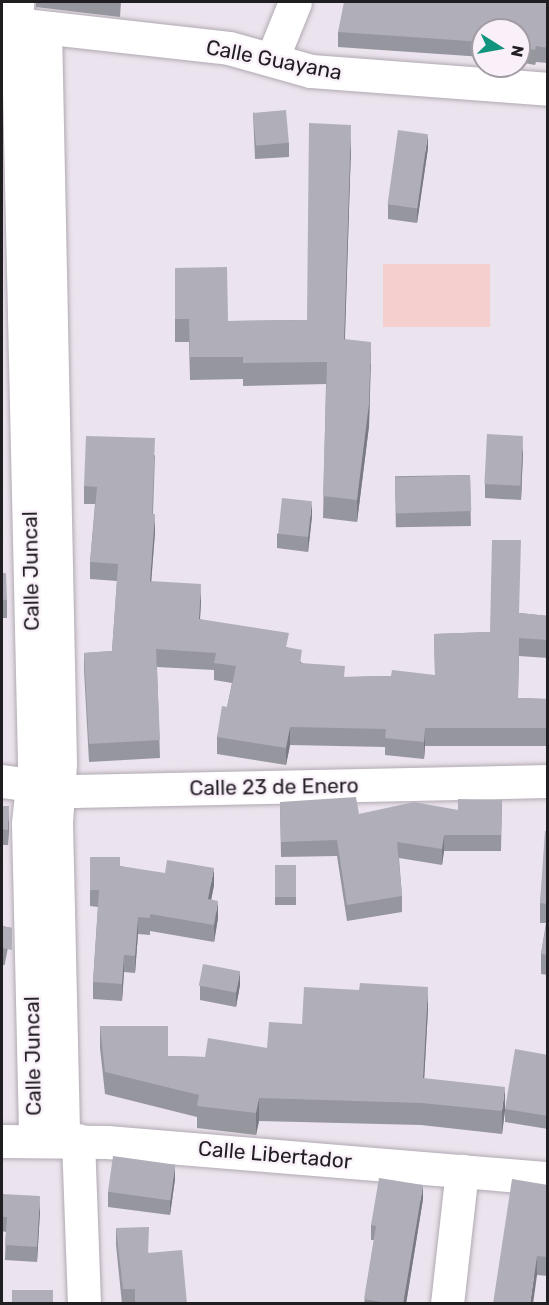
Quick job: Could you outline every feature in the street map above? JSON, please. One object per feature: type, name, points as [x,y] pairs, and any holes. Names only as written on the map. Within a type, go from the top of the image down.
[{"type":"street","points":[[272,59],[295,2]]},
{"type":"street","name":"Calle Guayana","points":[[21,19],[229,48],[297,68],[334,74],[548,89]]},
{"type":"street","name":"Calle Juncal","points":[[21,19],[31,785],[28,823],[59,1140],[84,1304]]},
{"type":"street","name":"Calle 23 de Enero","points":[[31,785],[548,781]]},
{"type":"street","name":"Calle Libertador","points":[[2,1141],[59,1140],[548,1178]]},
{"type":"street","points":[[447,1304],[462,1171]]},
{"type":"shaded area","points":[[383,264],[490,264],[490,327],[383,327]]},
{"type":"building","points":[[344,2],[548,2],[548,48],[536,46],[535,50],[531,49],[531,18],[471,18],[471,41],[338,32]]},
{"type":"building","points":[[286,110],[289,143],[256,146],[253,113]]},
{"type":"building","points":[[309,123],[351,125],[344,339],[371,342],[369,404],[357,500],[323,496],[327,362],[243,363],[243,357],[190,357],[189,319],[175,319],[175,268],[227,267],[228,321],[307,320]]},
{"type":"building","points":[[398,130],[428,134],[417,208],[388,204]]},
{"type":"building","points":[[487,434],[523,436],[520,486],[484,484]]},
{"type":"building","points":[[86,436],[155,438],[152,514],[155,514],[150,581],[201,584],[199,619],[289,633],[286,647],[302,650],[300,663],[345,666],[344,677],[391,676],[392,670],[435,675],[434,634],[490,632],[492,540],[521,540],[519,613],[548,616],[548,640],[519,638],[518,698],[548,699],[548,728],[425,728],[424,742],[385,738],[386,729],[290,727],[286,748],[217,737],[222,706],[227,707],[236,666],[214,663],[216,653],[156,649],[160,740],[89,744],[84,653],[112,651],[118,564],[90,562],[97,487],[84,486]]},
{"type":"building","points":[[470,475],[471,511],[396,514],[395,478]]},
{"type":"building","points":[[282,498],[312,501],[308,537],[278,534]]},
{"type":"building","points":[[2,573],[6,573],[7,600],[2,600]]},
{"type":"building","points":[[356,797],[359,814],[414,802],[458,810],[458,799],[502,800],[501,835],[444,835],[442,849],[397,842],[402,896],[347,905],[337,840],[281,842],[280,802]]},
{"type":"building","points":[[2,806],[9,806],[8,830],[2,829]]},
{"type":"building","points":[[545,831],[548,831],[548,904],[540,903]]},
{"type":"building","points":[[90,857],[120,857],[120,866],[165,873],[167,860],[214,868],[208,899],[218,901],[214,925],[150,914],[150,918],[138,917],[135,956],[124,955],[122,984],[93,982],[99,890],[90,890]]},
{"type":"building","points":[[275,865],[296,865],[296,897],[275,897]]},
{"type":"building","points":[[548,915],[548,955],[541,954]]},
{"type":"building","points":[[2,926],[12,928],[12,950],[2,948]]},
{"type":"building","points":[[203,964],[240,971],[236,993],[199,986]]},
{"type":"building","points":[[360,983],[428,987],[423,1078],[505,1087],[502,1111],[421,1103],[259,1098],[256,1113],[197,1106],[199,1095],[105,1072],[100,1026],[168,1026],[168,1056],[205,1057],[208,1038],[267,1048],[269,1022],[302,1024],[304,987],[359,990]]},
{"type":"building","points":[[515,1049],[548,1055],[548,1116],[505,1109]]},
{"type":"building","points":[[113,1156],[175,1165],[170,1200],[108,1192]]},
{"type":"building","points":[[379,1178],[423,1185],[403,1304],[364,1299],[376,1226],[371,1225]]},
{"type":"building","points":[[512,1179],[548,1185],[548,1257],[537,1256],[530,1304],[493,1304]]},
{"type":"building","points":[[2,1194],[40,1196],[37,1247],[5,1245],[7,1217],[2,1217]]},
{"type":"building","points":[[149,1227],[148,1253],[182,1250],[187,1304],[135,1304],[135,1289],[123,1289],[116,1228]]},
{"type":"building","points":[[12,1290],[53,1290],[53,1304],[12,1304]]}]
